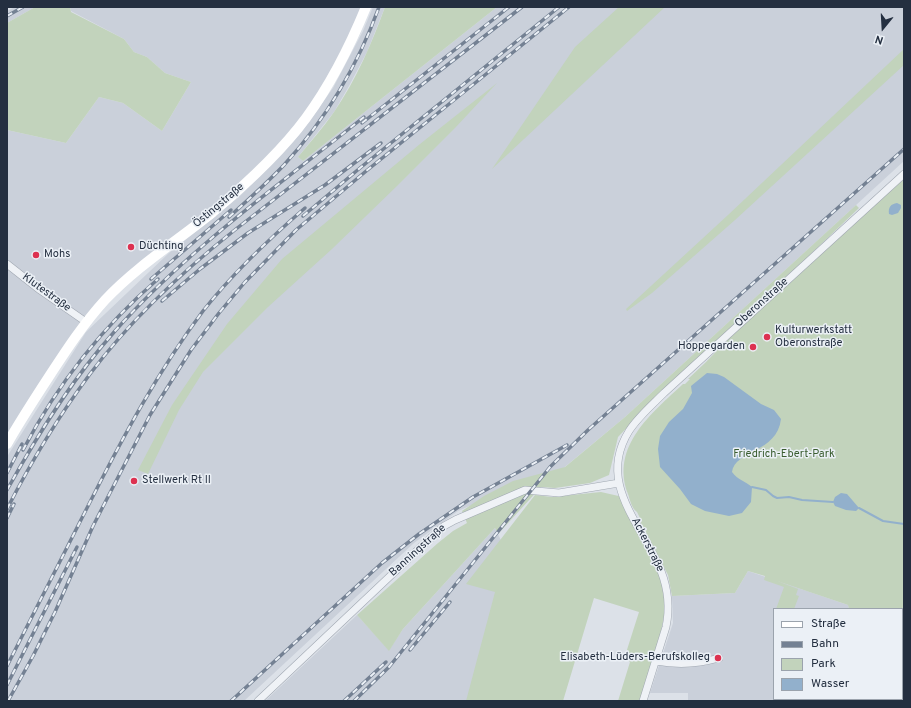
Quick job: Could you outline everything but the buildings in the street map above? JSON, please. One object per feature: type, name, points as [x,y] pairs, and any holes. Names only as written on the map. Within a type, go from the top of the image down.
[{"type":"street","name":"Östingstraße","points":[[7,444],[86,322],[106,299],[156,254],[187,233],[238,190],[273,156],[306,118],[340,64],[366,7]]},
{"type":"street","name":"Oberonstraße","points":[[619,483],[617,472],[620,451],[628,432],[644,412],[904,174]]},
{"type":"street","name":"Klutestraße","points":[[7,264],[40,290],[86,322]]},
{"type":"street","name":"Ackerstraße","points":[[619,483],[622,497],[660,569],[668,600],[668,619],[643,701]]},
{"type":"street","name":"Banningstraße","points":[[258,701],[444,526],[470,513],[525,490],[559,493],[619,483]]},
{"type":"street","points":[[656,661],[664,663],[703,662],[719,658]]},
{"type":"shaded area","points":[[15,7],[35,7],[7,23],[7,11]]},
{"type":"shaded area","points":[[70,7],[366,7],[327,88],[275,153],[106,299],[7,444],[7,130],[66,143],[99,97],[123,103],[162,131],[191,82],[165,73],[147,57],[134,52],[124,39],[71,11]]},
{"type":"shaded area","points":[[373,7],[385,7],[367,52],[334,112],[298,157],[303,161],[497,7],[904,7],[904,161],[625,417],[543,485],[532,479],[458,511],[414,543],[244,701],[7,701],[8,455],[86,332],[169,253],[240,196],[299,135],[333,88],[363,31]]},
{"type":"shaded area","points":[[495,528],[515,569],[467,701],[265,701],[357,615],[389,650],[403,629]]},
{"type":"shaded area","name":"Elisabeth-Lüders-Berufskolleg","points":[[748,571],[848,605],[849,608],[773,608],[773,700],[821,701],[688,701],[688,693],[650,693],[673,623],[672,596],[735,593]]},
{"type":"green space","points":[[35,7],[70,7],[71,12],[124,39],[134,52],[147,57],[165,73],[191,82],[162,131],[123,103],[99,97],[66,143],[7,130],[7,23]]},
{"type":"green space","points":[[385,7],[497,7],[303,161],[298,157],[342,100],[369,48]]},
{"type":"green space","points":[[619,7],[665,7],[492,169],[575,47]]},
{"type":"green space","points":[[904,49],[904,65],[735,220],[652,293],[627,311],[626,309]]},
{"type":"green space","points":[[497,83],[455,128],[398,185],[332,249],[268,307],[203,372],[179,410],[148,474],[138,470],[172,405],[227,324],[282,259],[420,144]]},
{"type":"green space","name":"Friedrich-Ebert-Park","points":[[904,179],[904,701],[821,701],[903,700],[903,608],[849,608],[848,605],[777,581],[798,589],[796,595],[799,596],[794,608],[776,608],[784,587],[764,580],[765,576],[748,571],[735,593],[672,596],[668,575],[640,521],[642,522],[637,512],[630,502],[624,477],[625,461],[629,446],[637,432],[647,419],[690,379],[688,379],[785,280]]},
{"type":"green space","points":[[856,205],[859,208],[725,336],[646,408],[618,437],[609,475],[590,483],[555,488],[541,487],[498,534],[495,528],[403,629],[389,651],[357,615],[438,543],[453,531],[467,523],[462,511],[484,496],[513,481],[565,467],[625,417]]},
{"type":"green space","points":[[601,492],[623,497],[654,557],[668,599],[660,635],[640,701],[618,701],[630,662],[625,656],[639,612],[594,598],[563,701],[466,701],[495,592],[466,584],[535,495],[552,497]]},
{"type":"water","points":[[897,203],[901,205],[898,213],[892,215],[889,214],[890,206]]},
{"type":"water","points":[[707,373],[717,374],[724,377],[761,404],[774,410],[781,419],[778,430],[772,439],[765,445],[740,459],[735,465],[732,472],[752,487],[751,502],[742,513],[729,516],[705,511],[691,504],[680,489],[660,467],[658,449],[660,436],[669,422],[683,409],[692,393],[691,386]]},
{"type":"water","points":[[841,493],[847,494],[859,508],[856,511],[846,510],[835,506],[833,502],[835,497]]},
{"type":"waterway","points":[[752,487],[766,490],[777,498],[789,497],[802,500],[833,502]]},
{"type":"waterway","points":[[859,508],[883,521],[904,524]]},
{"type":"railway","points":[[7,16],[23,7]]},
{"type":"railway","points":[[229,217],[284,165],[314,129],[351,70],[371,29],[379,7]]},
{"type":"railway","points":[[362,123],[509,7]]},
{"type":"railway","points":[[7,509],[46,440],[78,390],[123,334],[158,297],[196,262],[236,229],[522,7]]},
{"type":"railway","points":[[303,216],[559,7]]},
{"type":"railway","points":[[8,701],[55,612],[93,526],[150,415],[191,350],[219,313],[245,282],[296,230],[365,172],[569,7]]},
{"type":"railway","points":[[7,490],[43,428],[84,368],[99,349],[143,301],[203,245],[364,117]]},
{"type":"railway","points":[[162,301],[200,269],[248,233],[325,185],[381,143]]},
{"type":"railway","points":[[354,701],[389,667],[550,467],[588,430],[904,149]]},
{"type":"railway","points":[[7,666],[115,454],[171,357],[203,311],[227,283],[265,244],[305,208]]},
{"type":"railway","points":[[151,279],[231,210]]},
{"type":"railway","points":[[23,450],[36,426],[82,358],[118,317],[158,279]]},
{"type":"railway","points":[[7,473],[22,444]]},
{"type":"railway","points":[[231,701],[382,563],[419,534],[473,497],[567,445]]},
{"type":"railway","points":[[7,518],[14,504]]},
{"type":"railway","points":[[7,685],[77,547]]},
{"type":"railway","points":[[410,650],[450,602]]},
{"type":"railway","points":[[344,701],[386,662]]},
{"type":"place","name":"Düchting","points":[[131,247]]},
{"type":"place","name":"Mohs","points":[[36,255]]},
{"type":"place","name":"Kulturwerkstatt Oberonstraße","points":[[767,337]]},
{"type":"place","name":"Hoppegarden","points":[[753,347]]},
{"type":"place","name":"Stellwerk Rt II","points":[[134,481]]},
{"type":"place","name":"Elisabeth-Lüders-Berufskolleg","points":[[718,658]]}]
